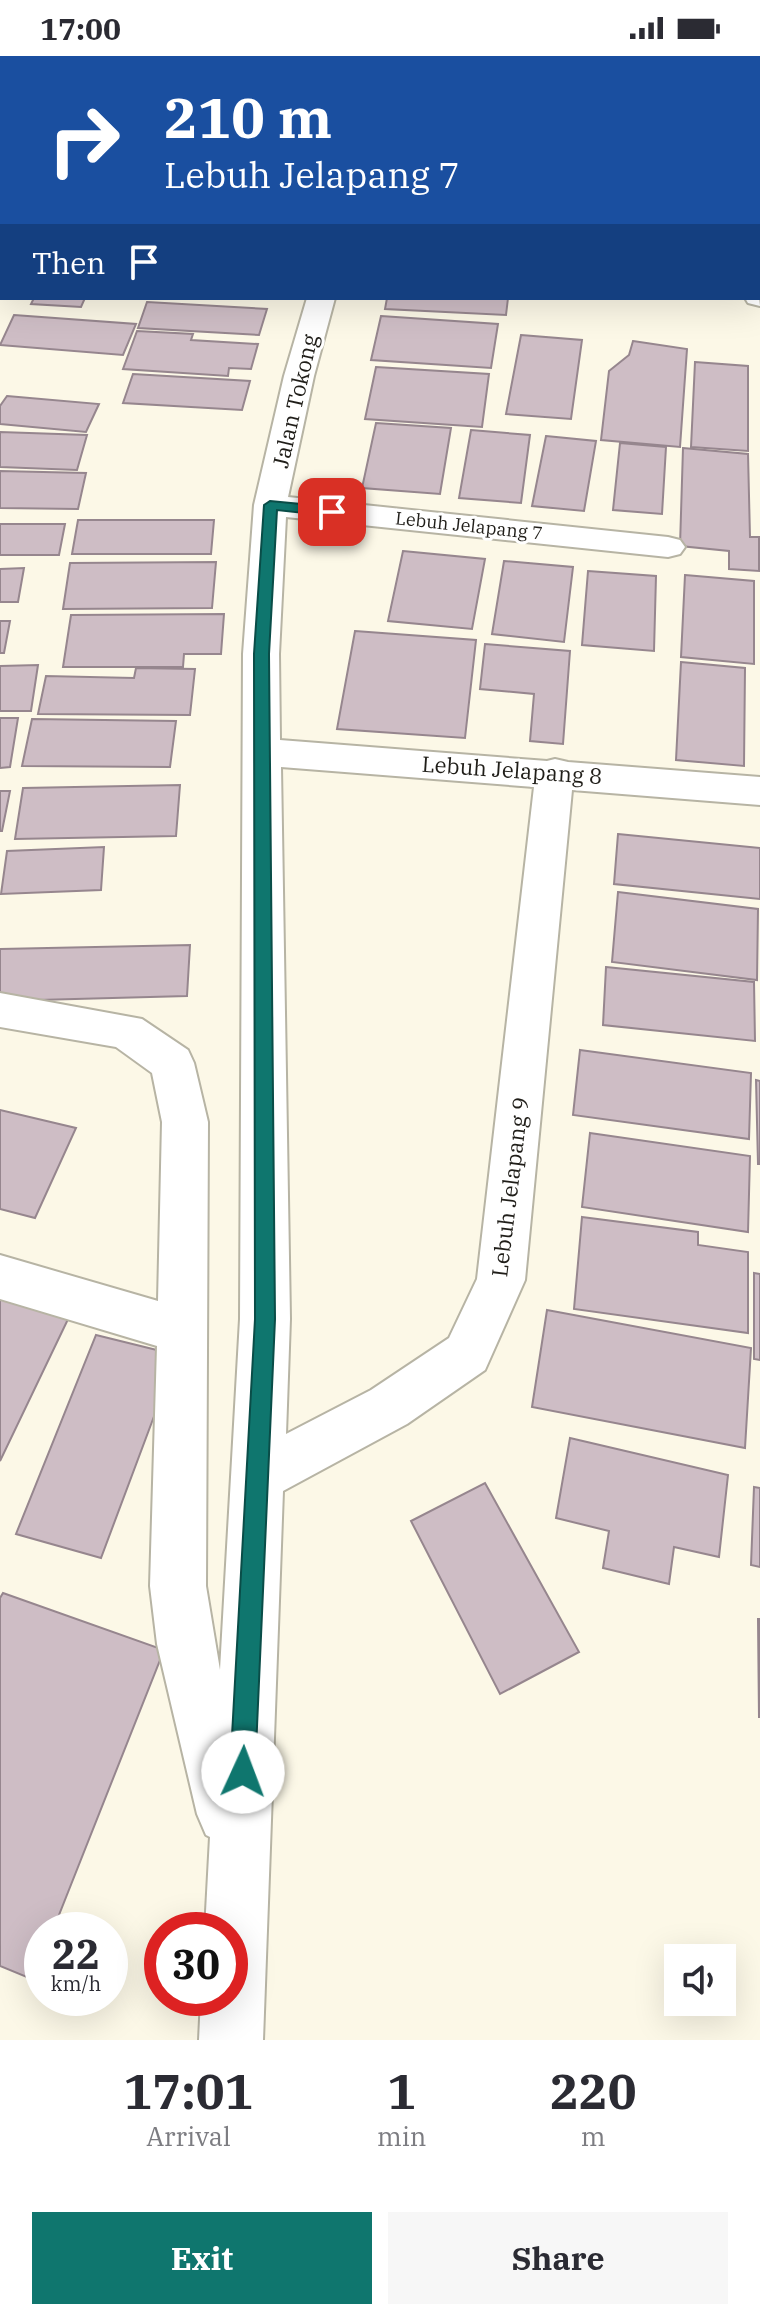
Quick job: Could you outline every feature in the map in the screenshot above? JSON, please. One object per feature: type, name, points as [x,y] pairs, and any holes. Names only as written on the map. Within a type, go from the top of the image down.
[{"type":"street","name":"Jalan Tokong","points":[[231,2040],[265,1319],[264,752],[261,654],[270,505],[299,376],[320,300]]},
{"type":"street","name":"Lebuh Jelapang 7","points":[[270,505],[668,547]]},
{"type":"street","name":"Lebuh Jelapang 8","points":[[264,752],[555,772],[760,791]]},
{"type":"street","name":"Lebuh Jelapang 9","points":[[257,1477],[389,1407],[467,1354],[501,1280],[555,772]]},
{"type":"street","points":[[0,1010],[127,1031],[172,1063],[185,1122],[178,1586],[185,1644],[239,1865]]},
{"type":"street","points":[[0,1277],[183,1331]]},
{"type":"building","points":[[33,300],[84,300],[81,307],[31,304]]},
{"type":"building","points":[[387,300],[508,300],[506,315],[385,309]]},
{"type":"building","points":[[147,302],[267,309],[259,335],[138,328]]},
{"type":"building","points":[[14,315],[136,324],[123,355],[0,345]]},
{"type":"building","points":[[381,316],[498,324],[491,368],[371,360]]},
{"type":"building","points":[[137,331],[193,334],[191,340],[258,344],[251,369],[229,368],[228,376],[123,369]]},
{"type":"building","points":[[521,335],[582,340],[571,419],[506,414]]},
{"type":"building","points":[[633,341],[687,349],[680,447],[601,440],[609,371],[629,355]]},
{"type":"building","points":[[695,362],[748,366],[748,451],[691,447]]},
{"type":"building","points":[[376,367],[489,374],[482,427],[365,419]]},
{"type":"building","points":[[133,374],[250,381],[242,410],[123,403]]},
{"type":"building","points":[[7,396],[99,404],[86,432],[0,424],[0,406]]},
{"type":"building","points":[[376,423],[451,428],[440,494],[362,488]]},
{"type":"building","points":[[471,430],[530,435],[521,503],[459,498]]},
{"type":"building","points":[[0,432],[87,435],[77,470],[0,467]]},
{"type":"building","points":[[546,436],[596,441],[584,511],[532,506]]},
{"type":"building","points":[[620,443],[666,447],[662,514],[613,510]]},
{"type":"building","points":[[683,448],[748,454],[750,537],[759,537],[759,571],[729,569],[729,551],[680,546]]},
{"type":"building","points":[[0,471],[86,473],[78,509],[0,508]]},
{"type":"building","points":[[78,520],[214,520],[211,554],[72,554]]},
{"type":"building","points":[[0,524],[65,524],[59,555],[0,555]]},
{"type":"building","points":[[403,551],[485,559],[472,629],[388,621]]},
{"type":"building","points":[[504,561],[573,567],[564,642],[492,634]]},
{"type":"building","points":[[216,562],[212,608],[63,609],[70,563]]},
{"type":"building","points":[[24,568],[18,602],[0,602],[0,569]]},
{"type":"building","points":[[588,571],[656,576],[654,651],[582,645]]},
{"type":"building","points":[[685,575],[754,581],[754,664],[681,657]]},
{"type":"building","points":[[224,614],[221,654],[184,654],[183,667],[63,667],[71,615]]},
{"type":"building","points":[[0,621],[10,621],[4,653],[0,653]]},
{"type":"building","points":[[355,631],[476,640],[465,738],[337,729]]},
{"type":"building","points":[[485,644],[570,651],[563,744],[530,741],[534,694],[480,689]]},
{"type":"building","points":[[681,662],[745,668],[744,766],[676,760]]},
{"type":"building","points":[[38,665],[31,711],[0,711],[0,666]]},
{"type":"building","points":[[136,668],[195,669],[190,715],[38,714],[46,676],[134,678]]},
{"type":"building","points":[[0,718],[18,718],[10,767],[0,768]]},
{"type":"building","points":[[32,719],[176,721],[170,767],[22,766]]},
{"type":"building","points":[[180,785],[176,836],[15,839],[23,788]]},
{"type":"building","points":[[0,791],[10,791],[2,831],[0,831]]},
{"type":"building","points":[[618,834],[760,848],[760,899],[614,884]]},
{"type":"building","points":[[104,847],[101,890],[1,894],[7,851]]},
{"type":"building","points":[[618,892],[758,909],[757,980],[612,962]]},
{"type":"building","points":[[190,945],[187,996],[0,1001],[0,949]]},
{"type":"building","points":[[606,967],[754,982],[755,1041],[603,1025]]},
{"type":"building","points":[[580,1050],[751,1073],[749,1139],[573,1115]]},
{"type":"building","points":[[756,1080],[760,1081],[760,1164],[758,1164]]},
{"type":"building","points":[[0,1110],[76,1128],[35,1218],[0,1209]]},
{"type":"building","points":[[590,1133],[750,1156],[748,1232],[582,1207]]},
{"type":"building","points":[[582,1217],[698,1232],[698,1245],[748,1252],[748,1333],[574,1309]]},
{"type":"building","points":[[754,1273],[760,1274],[760,1360],[754,1359]]},
{"type":"building","points":[[3,1294],[70,1315],[0,1461],[0,1300]]},
{"type":"building","points":[[547,1310],[751,1348],[745,1448],[532,1407]]},
{"type":"building","points":[[96,1335],[177,1355],[101,1558],[16,1534]]},
{"type":"building","points":[[570,1438],[728,1475],[719,1557],[674,1547],[669,1584],[603,1568],[609,1531],[556,1518]]},
{"type":"building","points":[[485,1483],[579,1652],[500,1694],[411,1521]]},
{"type":"building","points":[[754,1487],[760,1488],[760,1567],[751,1565]]},
{"type":"building","points":[[3,1593],[164,1650],[60,1912],[24,1912],[24,1976],[0,1966],[0,1598]]},
{"type":"building","points":[[760,1619],[760,1717],[759,1717]]},
{"type":"route","points":[[243,1772],[265,1319],[264,752],[261,654],[270,505],[332,512]]}]
